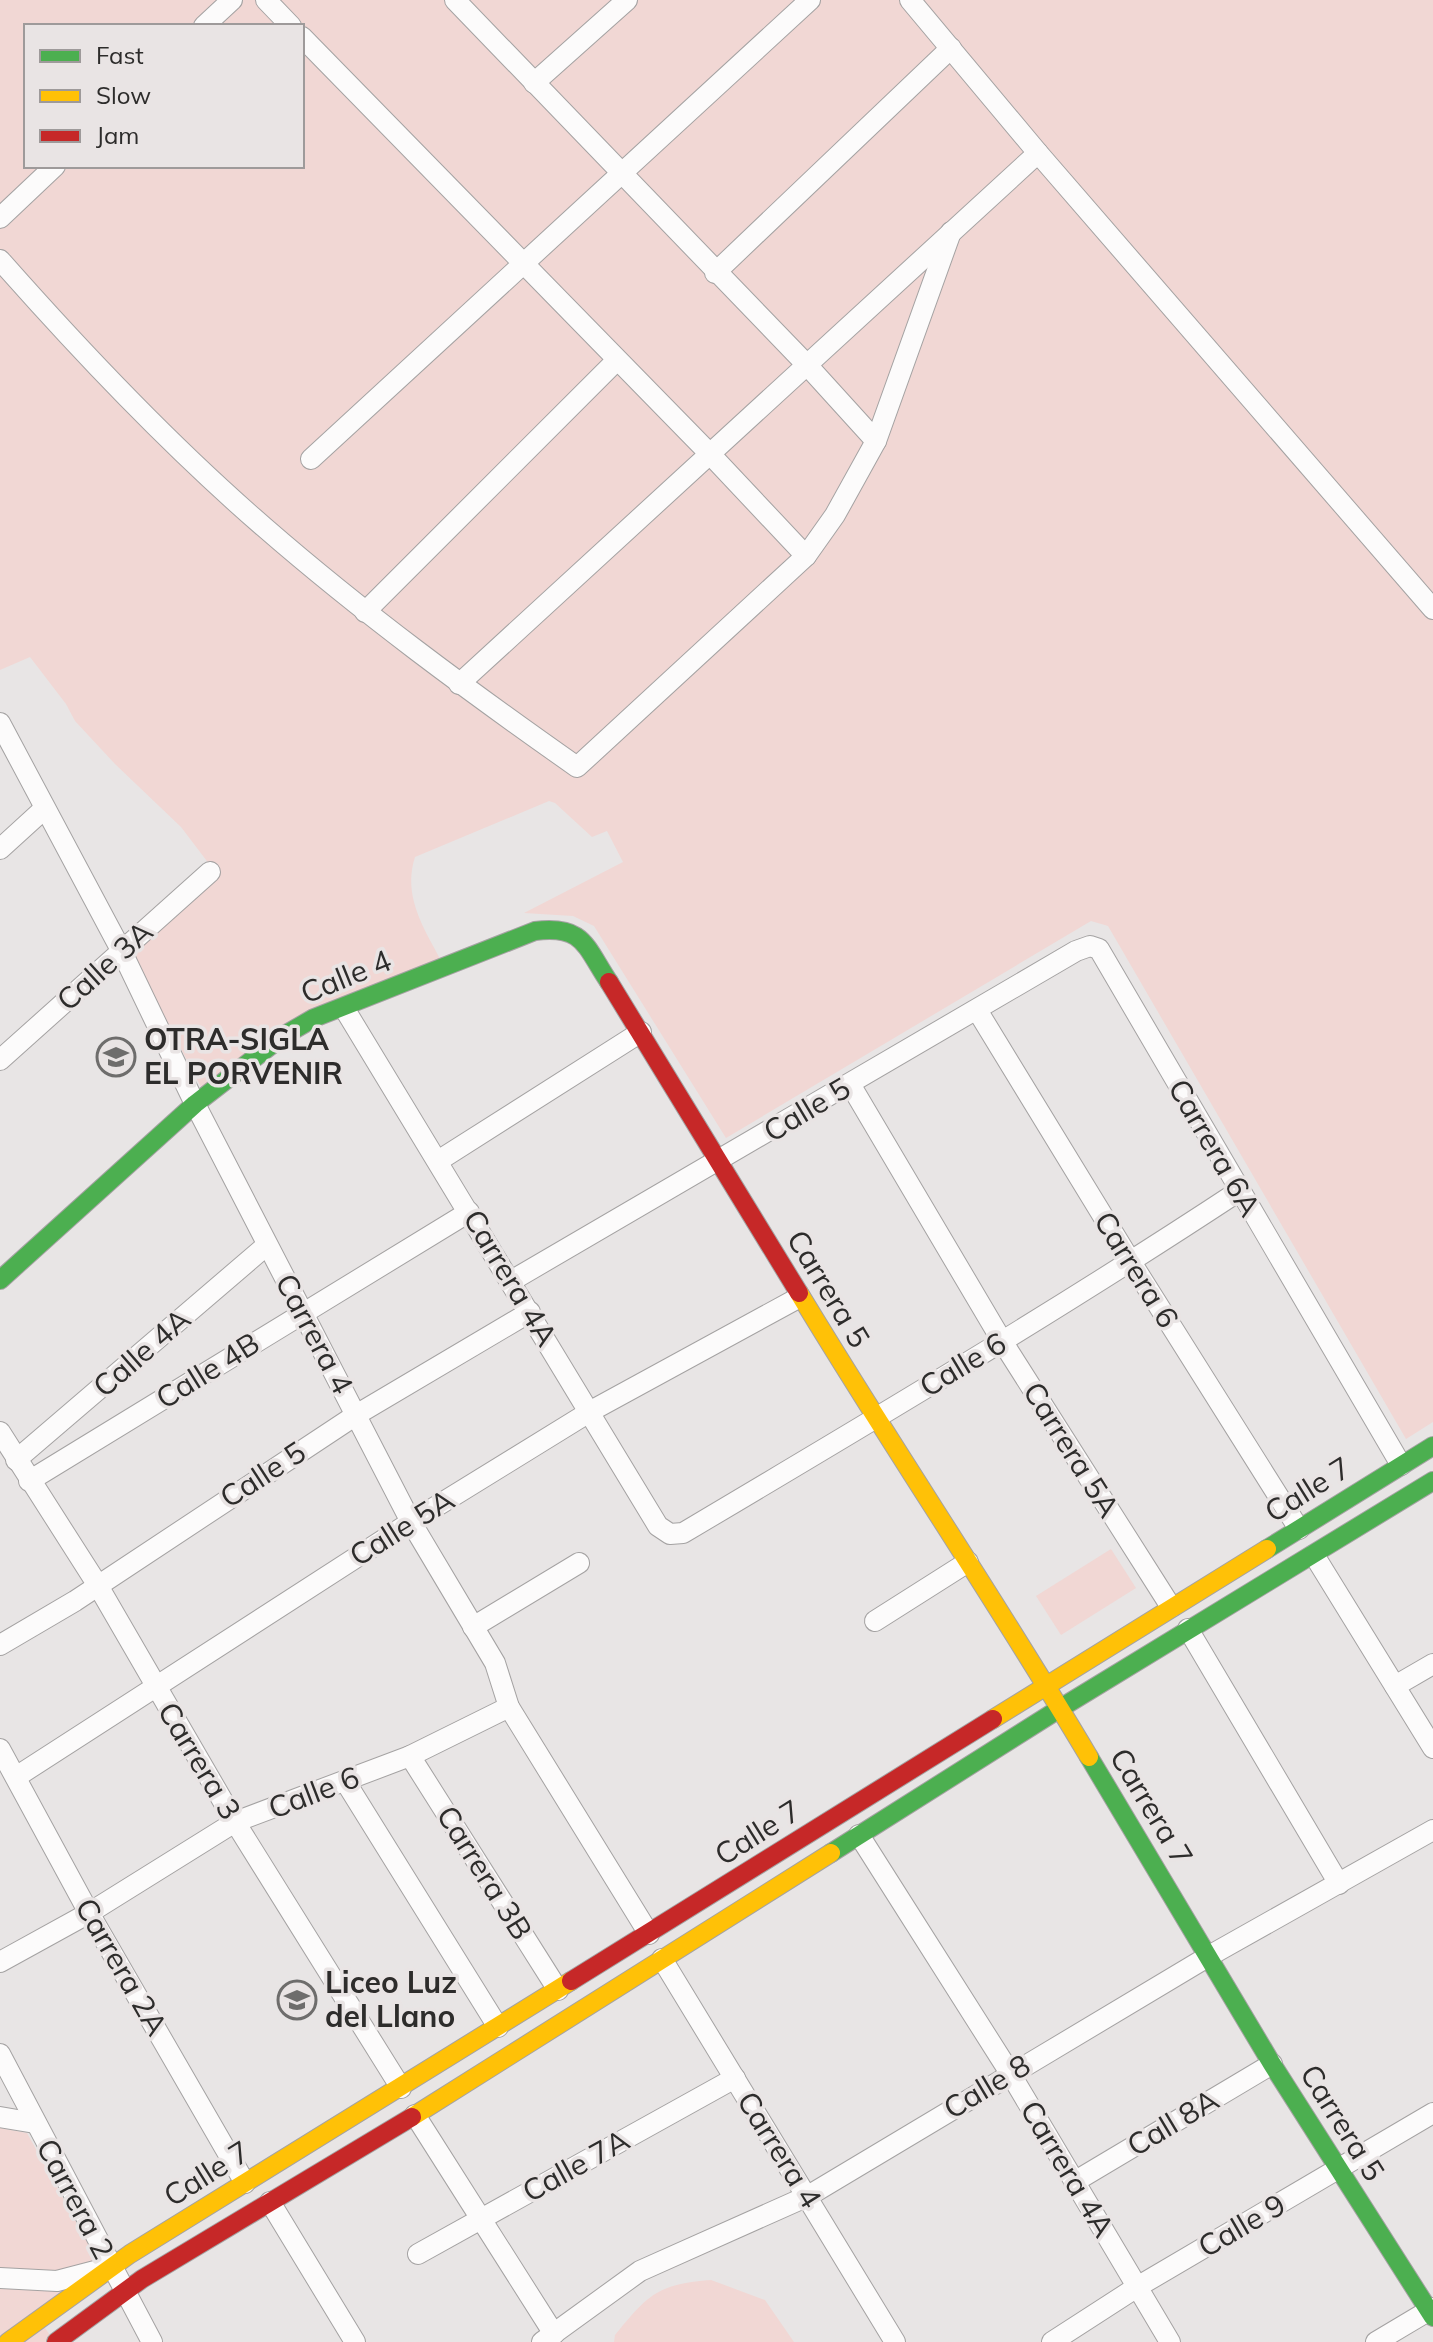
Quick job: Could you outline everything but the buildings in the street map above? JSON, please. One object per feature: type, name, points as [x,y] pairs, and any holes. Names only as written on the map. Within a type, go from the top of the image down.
[{"type":"main road","name":"Calle 4","points":[[0,1280],[195,1104],[283,1036],[314,1018],[535,931],[558,928]]},
{"type":"main road","name":"Carrera 5","points":[[558,928],[579,936],[641,1032],[875,1419],[1047,1686]]},
{"type":"main road","name":"Calle 7","points":[[8,2342],[112,2267],[245,2183],[1433,1446]]},
{"type":"main road","name":"Calle 7","points":[[56,2342],[125,2291],[415,2115],[1188,1629],[1433,1481]]},
{"type":"main road","name":"Carrera 7","points":[[1047,1686],[1209,1956]]},
{"type":"main road","name":"Carrera 5","points":[[1209,1956],[1338,2171],[1432,2312]]},
{"type":"street","points":[[206,24],[232,0]]},
{"type":"street","points":[[266,0],[289,24]]},
{"type":"street","points":[[455,0],[807,365],[876,441]]},
{"type":"street","points":[[534,83],[627,0]]},
{"type":"street","points":[[311,459],[810,0]]},
{"type":"street","points":[[910,0],[1038,153],[1433,609]]},
{"type":"street","points":[[304,39],[806,556]]},
{"type":"street","points":[[715,273],[951,48]]},
{"type":"street","points":[[459,684],[1038,153]]},
{"type":"street","points":[[0,218],[53,168]]},
{"type":"street","points":[[0,260],[69,338],[164,434],[262,526],[365,612],[459,684],[577,767],[806,556],[835,515],[876,441],[951,232]]},
{"type":"street","points":[[365,612],[616,361]]},
{"type":"street","name":"Carrera 4","points":[[0,723],[121,950],[195,1104],[411,1522],[495,1663],[509,1707],[649,1934]]},
{"type":"street","points":[[0,849],[44,809]]},
{"type":"street","name":"Calle 3A","points":[[0,1060],[210,872]]},
{"type":"street","name":"Carrera 6A","points":[[977,1010],[1076,951],[1090,946],[1099,949],[1401,1465]]},
{"type":"street","name":"Carrera 4A","points":[[344,1008],[658,1526],[670,1534],[683,1533]]},
{"type":"street","name":"Calle 5","points":[[511,1281],[977,1010]]},
{"type":"street","name":"Carrera 6","points":[[977,1010],[1299,1529]]},
{"type":"street","points":[[438,1161],[641,1032]]},
{"type":"street","name":"Carrera 5A","points":[[850,1084],[1002,1341],[1171,1607]]},
{"type":"street","name":"Calle 6","points":[[683,1533],[1131,1262],[1239,1191]]},
{"type":"street","name":"Calle 4B","points":[[29,1481],[469,1212]]},
{"type":"street","name":"Calle 4A","points":[[16,1460],[267,1245]]},
{"type":"street","name":"Calle 5A","points":[[16,1777],[411,1522],[591,1411],[800,1297]]},
{"type":"street","name":"Calle 5","points":[[0,1645],[75,1601],[356,1415],[530,1312]]},
{"type":"street","name":"Carrera 3","points":[[0,1432],[97,1584],[235,1822],[401,2088]]},
{"type":"street","points":[[1314,1555],[1433,1748]]},
{"type":"street","points":[[875,1621],[968,1562]]},
{"type":"street","points":[[473,1627],[579,1563]]},
{"type":"street","points":[[1188,1629],[1339,1884]]},
{"type":"street","points":[[1395,1686],[1433,1664]]},
{"type":"street","name":"Calle 6","points":[[0,1962],[89,1913],[235,1822],[410,1756],[509,1707]]},
{"type":"street","name":"Carrera 2A","points":[[0,1749],[89,1913],[245,2183]]},
{"type":"street","name":"Carrera 3B","points":[[410,1756],[558,1990]]},
{"type":"street","points":[[345,1781],[498,2027]]},
{"type":"street","name":"Calle 8","points":[[548,2338],[640,2271],[808,2196],[1209,1956],[1433,1830]]},
{"type":"street","name":"Carrera 4A","points":[[859,1835],[1010,2073],[1170,2342]]},
{"type":"street","name":"Carrera 4","points":[[662,1959],[895,2342]]},
{"type":"street","name":"Carrera 2","points":[[0,2054],[152,2342]]},
{"type":"street","name":"Call 8A","points":[[1074,2182],[1272,2064]]},
{"type":"street","name":"Calle 7A","points":[[418,2254],[735,2078]]},
{"type":"street","name":"Calle 9","points":[[1052,2342],[1137,2287],[1433,2113]]},
{"type":"street","points":[[415,2115],[481,2219],[548,2338]]},
{"type":"street","points":[[0,2117],[35,2123]]},
{"type":"street","points":[[270,2202],[355,2342]]},
{"type":"street","points":[[0,2278],[57,2281],[112,2267]]},
{"type":"street","points":[[1376,2342],[1432,2312]]},
{"type":"shaded area","points":[[0,0],[1433,0],[1433,1422],[1406,1439],[1108,926],[1091,921],[726,1138],[594,926],[573,916],[524,913],[623,862],[607,831],[592,837],[549,801],[415,857],[411,886],[413,899],[443,964],[201,1087],[132,955],[219,877],[181,827],[75,721],[66,704],[30,657],[0,670]]},
{"type":"shaded area","points":[[1111,1549],[1136,1588],[1061,1635],[1036,1596]]},
{"type":"shaded area","points":[[0,2128],[27,2133],[100,2265],[34,2313],[55,2342],[0,2342]]},
{"type":"shaded area","points":[[711,2280],[765,2300],[794,2342],[614,2342],[615,2335],[626,2321],[655,2294],[678,2285]]},
{"type":"traffic: fast","points":[[0,1280],[195,1104],[283,1036],[314,1018],[535,931],[564,931],[574,935],[588,948],[609,982]]},
{"type":"traffic: fast","points":[[1267,1549],[1433,1446]]},
{"type":"traffic: fast","points":[[831,1853],[1059,1709],[1433,1481]]},
{"type":"traffic: fast","points":[[1089,1757],[1272,2064],[1433,2317]]},
{"type":"traffic: slow","points":[[799,1293],[1089,1757]]},
{"type":"traffic: slow","points":[[993,1719],[1267,1549]]},
{"type":"traffic: slow","points":[[412,2117],[831,1853]]},
{"type":"traffic: slow","points":[[8,2342],[130,2254],[571,1981]]},
{"type":"traffic: jam","points":[[609,982],[799,1293]]},
{"type":"traffic: jam","points":[[571,1981],[993,1719]]},
{"type":"traffic: jam","points":[[56,2342],[142,2279],[412,2117]]},
{"type":"place","name":"OTRA-SIGLA EL PORVENIR","points":[[116,1057]]},
{"type":"place","name":"Liceo Luz del Llano","points":[[297,2000]]}]
